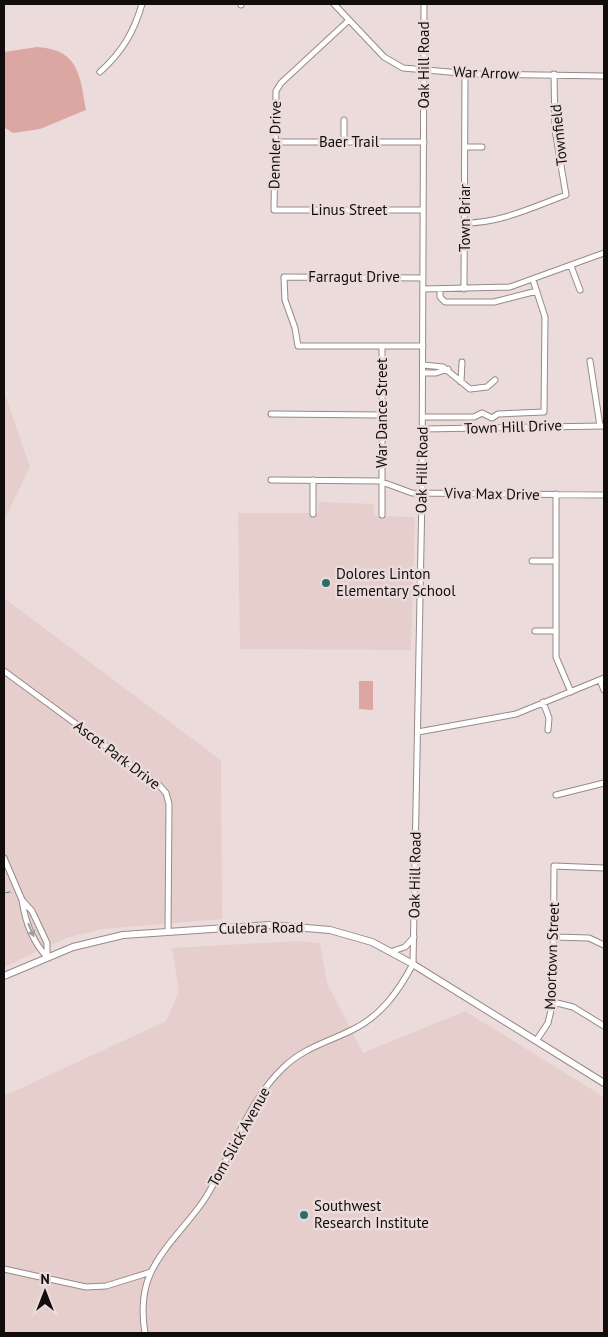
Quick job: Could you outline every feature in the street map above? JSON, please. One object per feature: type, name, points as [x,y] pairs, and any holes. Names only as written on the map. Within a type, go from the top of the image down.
[{"type":"main road","name":"Culebra Road","points":[[4,976],[47,957],[87,943],[123,935],[270,926],[300,926],[351,934],[413,964],[604,1083]]},
{"type":"street","points":[[100,72],[121,51],[134,28],[142,4]]},
{"type":"street","name":"War Arrow","points":[[334,4],[348,21],[392,64],[409,70],[465,74],[604,76]]},
{"type":"street","name":"Oak Hill Road","points":[[413,964],[423,428],[424,4]]},
{"type":"street","name":"Dennler Drive","points":[[274,210],[276,91],[281,83],[348,21]]},
{"type":"street","name":"Town Briar","points":[[464,289],[465,74]]},
{"type":"street","name":"Townfield","points":[[464,223],[498,220],[566,195],[555,130],[554,74]]},
{"type":"street","points":[[344,120],[344,142]]},
{"type":"street","name":"Baer Trail","points":[[275,142],[424,142]]},
{"type":"street","points":[[465,147],[482,147]]},
{"type":"street","name":"Linus Street","points":[[274,210],[423,210]]},
{"type":"street","points":[[423,290],[510,287],[604,253]]},
{"type":"street","points":[[571,266],[580,290]]},
{"type":"street","name":"Farragut Drive","points":[[382,346],[298,346],[295,328],[285,300],[284,277],[423,278]]},
{"type":"street","points":[[423,417],[474,417],[482,413],[492,418],[498,414],[544,412],[546,318],[533,280]]},
{"type":"street","points":[[440,290],[440,297],[444,302],[494,302],[537,291]]},
{"type":"street","points":[[382,346],[423,346]]},
{"type":"street","name":"War Dance Street","points":[[382,346],[382,515]]},
{"type":"street","points":[[590,361],[602,426]]},
{"type":"street","points":[[461,383],[462,362]]},
{"type":"street","points":[[423,365],[448,369],[461,383],[470,389],[487,387],[495,380]]},
{"type":"street","points":[[423,373],[436,373],[448,369]]},
{"type":"street","points":[[271,414],[382,414]]},
{"type":"street","name":"Town Hill Drive","points":[[423,428],[602,426]]},
{"type":"street","name":"Viva Max Drive","points":[[271,480],[382,482],[404,492],[422,493],[604,495]]},
{"type":"street","points":[[313,480],[313,514]]},
{"type":"street","points":[[556,494],[556,656],[571,692]]},
{"type":"street","points":[[532,561],[556,561]]},
{"type":"street","points":[[535,631],[556,631]]},
{"type":"street","name":"Ascot Park Drive","points":[[4,671],[159,785],[166,793],[169,804],[168,932]]},
{"type":"street","points":[[418,732],[516,714],[602,679],[604,690]]},
{"type":"street","points":[[543,702],[549,718],[548,730]]},
{"type":"street","points":[[556,795],[604,783]]},
{"type":"street","points":[[4,858],[22,900],[24,915],[38,947],[47,957]]},
{"type":"street","name":"Moortown Street","points":[[536,1041],[548,1023],[553,1002],[554,866],[604,868]]},
{"type":"street","points":[[22,900],[32,911],[47,944],[47,957]]},
{"type":"street","name":"Oak Hill Road","points":[[390,952],[406,946],[414,936]]},
{"type":"street","points":[[554,937],[589,938],[604,945]]},
{"type":"street","name":"Tom Slick Avenue","points":[[145,1333],[143,1309],[147,1282],[151,1272],[205,1198],[259,1096],[270,1080],[309,1048],[351,1030],[379,1012],[398,989],[413,964]]},
{"type":"street","points":[[553,1002],[573,1007],[604,1026]]},
{"type":"street","points":[[4,1269],[86,1287],[106,1286],[151,1272]]},
{"type":"shaded area","points":[[37,47],[62,53],[75,66],[82,86],[86,110],[40,129],[13,133],[5,128],[4,52]]},
{"type":"shaded area","points":[[4,392],[30,467],[6,516],[4,526]]},
{"type":"shaded area","name":"Dolores Linton Elementary School","points":[[319,502],[373,504],[375,516],[415,517],[411,650],[240,649],[238,513],[318,513]]},
{"type":"shaded area","points":[[4,598],[221,760],[222,919],[103,929],[66,938],[4,967]]},
{"type":"shaded area","points":[[359,681],[373,681],[373,710],[359,709]]},
{"type":"shaded area","name":"Southwest Research Institute","points":[[297,941],[320,943],[327,983],[363,1053],[465,1011],[604,1097],[604,1333],[4,1333],[4,1096],[166,1021],[179,992],[172,948]]},
{"type":"waterway","points":[[4,893],[10,892]]},
{"type":"place","name":"Dolores Linton Elementary School","points":[[326,583]]},
{"type":"place","name":"Southwest Research Institute","points":[[304,1215]]}]
